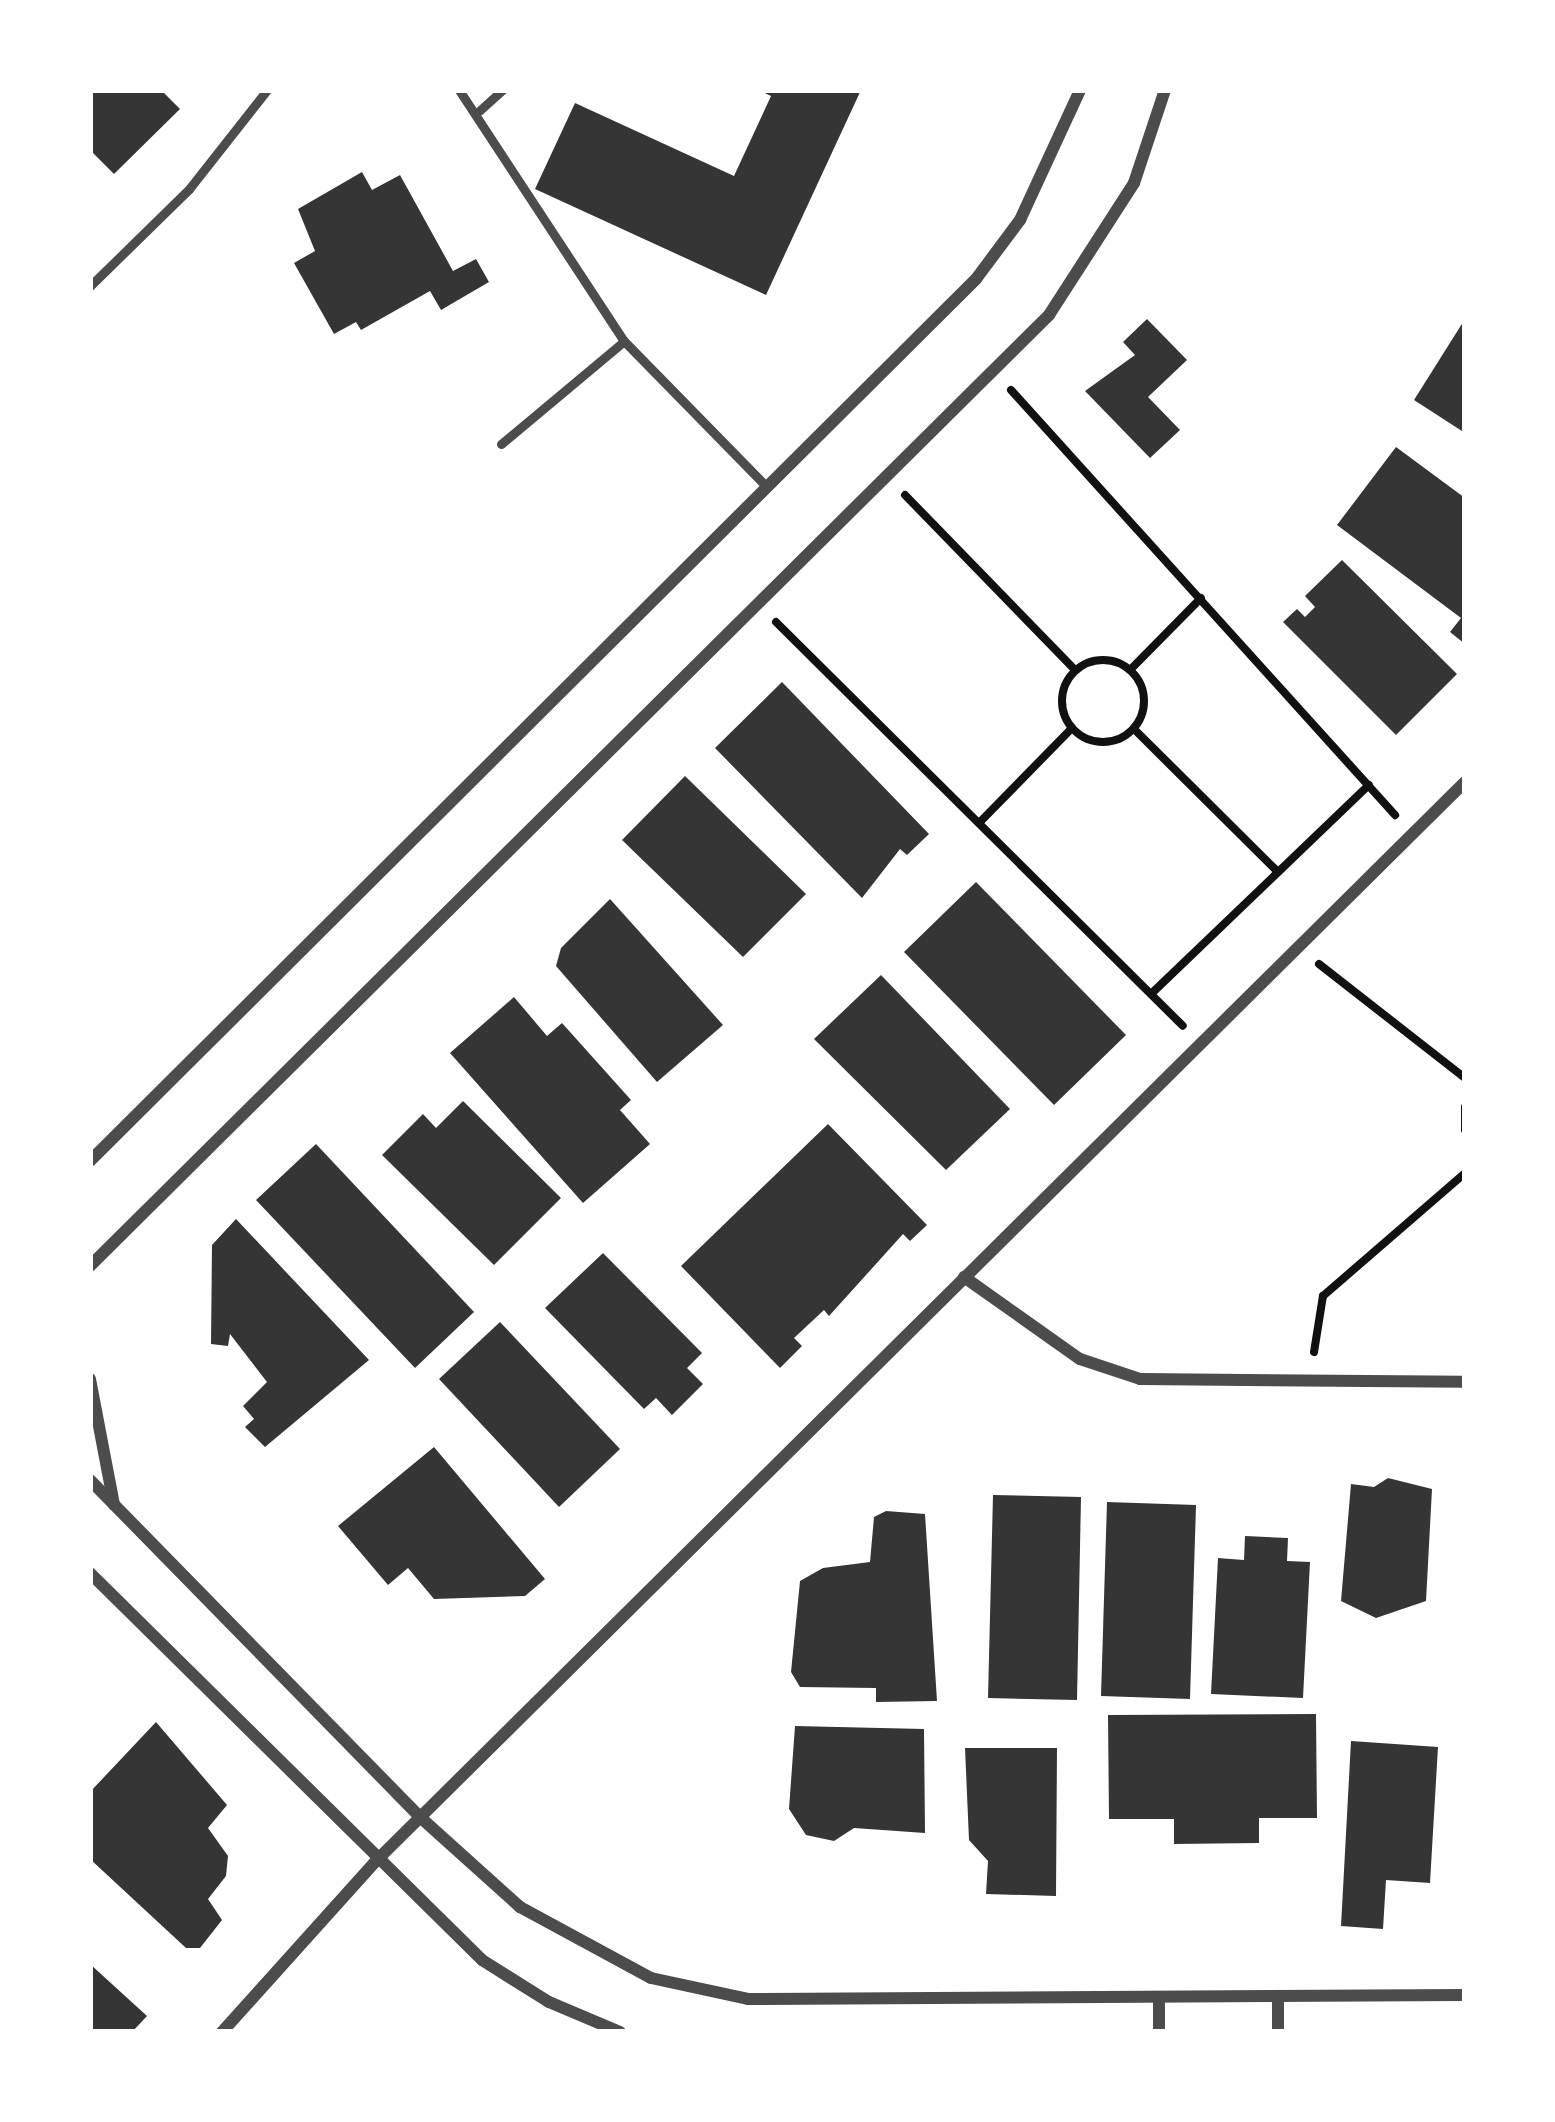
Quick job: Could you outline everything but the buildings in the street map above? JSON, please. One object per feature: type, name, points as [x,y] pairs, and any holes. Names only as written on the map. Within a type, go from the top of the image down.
[{"type":"street","points":[[90,1161],[976,279],[1029,204],[1080,90]]},
{"type":"street","points":[[90,1266],[993,370],[1096,252],[1134,183],[1166,90]]},
{"type":"street","points":[[222,2032],[375,1862],[1465,782]]},
{"type":"street","points":[[964,1277],[1080,1359],[1140,1379],[1465,1382]]},
{"type":"street","points":[[90,1379],[114,1506]]},
{"type":"street","points":[[90,1480],[420,1817],[561,1935],[699,1991],[748,1999],[1465,1995]]},
{"type":"street","points":[[90,1573],[375,1862],[482,1960],[549,2002],[620,2032]]},
{"type":"street","points":[[1159,1997],[1159,2032]]},
{"type":"street","points":[[1277,2032],[1278,1997]]},
{"type":"lane","points":[[90,286],[189,189],[267,90]]},
{"type":"lane","points":[[460,90],[479,111],[624,341],[767,487]]},
{"type":"lane","points":[[479,111],[502,90]]},
{"type":"lane","points":[[501,444],[624,341]]},
{"type":"path","points":[[993,370],[1412,834]]},
{"type":"path","points":[[886,476],[1076,670]]},
{"type":"path","points":[[1130,670],[1201,597]]},
{"type":"path","points":[[757,604],[1201,1044]]},
{"type":"path","points":[[1100,660],[1130,670],[1144,699],[1134,728],[1105,743],[1072,728],[1060,704],[1076,670],[1100,660]]},
{"type":"path","points":[[979,823],[1072,728]]},
{"type":"path","points":[[1134,728],[1278,872]]},
{"type":"path","points":[[1151,994],[1369,785]]},
{"type":"path","points":[[1298,947],[1465,1078]]},
{"type":"path","points":[[1465,1106],[1465,1130]]},
{"type":"path","points":[[1309,1382],[1322,1296],[1465,1173]]}]
